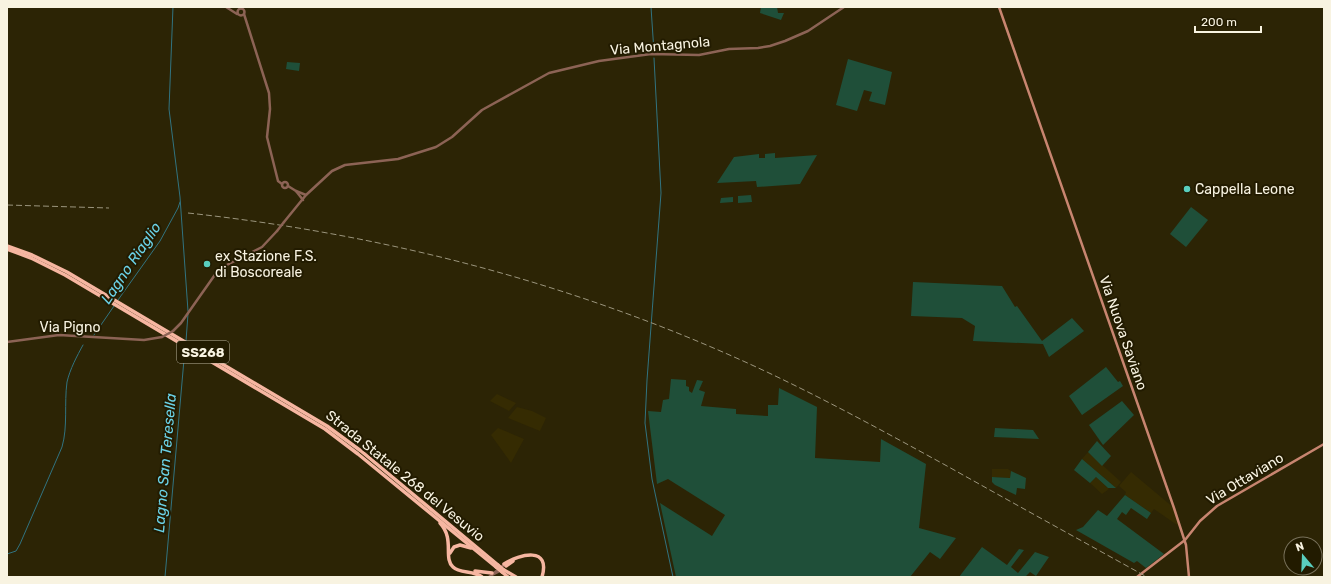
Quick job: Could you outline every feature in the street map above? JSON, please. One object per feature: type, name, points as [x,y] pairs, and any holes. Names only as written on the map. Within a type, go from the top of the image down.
[{"type":"highway","name":"Strada Statale 268 del Vesuvio","points":[[7,246],[32,255],[67,272],[321,422],[361,451],[496,566]]},
{"type":"highway","name":"Strada Statale 268 del Vesuvio","points":[[7,249],[31,258],[65,275],[313,421],[346,444],[484,557],[496,566],[504,568],[514,577]]},
{"type":"highway","points":[[431,514],[447,534],[449,563],[454,568],[486,577]]},
{"type":"highway","points":[[448,556],[454,547],[460,544],[484,557]]},
{"type":"highway","points":[[504,568],[519,556],[530,554],[537,556],[543,565],[542,577]]},
{"type":"highway","name":"Strada Statale 268 del Vesuvio","points":[[504,568],[508,577]]},
{"type":"highway","points":[[480,575],[492,575]]},
{"type":"main road","name":"Via Nuova Saviano","points":[[999,7],[1185,540],[1189,577]]},
{"type":"main road","name":"Via Ottaviano","points":[[1137,577],[1185,540],[1200,521],[1218,506],[1324,444]]},
{"type":"street","points":[[226,7],[239,15],[246,24]]},
{"type":"street","name":"Via Montagnola","points":[[173,331],[192,308],[216,273],[225,264],[262,247],[306,195],[323,178],[341,167],[398,160],[436,147],[452,137],[482,110],[539,78],[556,71],[599,61],[651,54],[699,55],[743,48],[758,48],[785,42],[808,31],[844,7]]},
{"type":"street","points":[[239,9],[239,15]]},
{"type":"street","points":[[232,10],[244,10]]},
{"type":"street","points":[[239,15],[244,10]]},
{"type":"street","points":[[244,10],[246,24],[269,93],[268,141],[278,181],[282,184],[286,182],[288,186],[306,195]]},
{"type":"street","points":[[296,191],[303,200]]},
{"type":"street","name":"Via Pigno","points":[[7,342],[67,334],[144,340],[162,337],[173,331]]},
{"type":"street","points":[[492,575],[504,568]]},
{"type":"shaded area","points":[[497,394],[516,403],[509,411],[490,401]]},
{"type":"shaded area","points":[[517,407],[532,411],[546,418],[540,431],[508,418]]},
{"type":"shaded area","points":[[498,428],[524,439],[511,463],[491,435]]},
{"type":"shaded area","points":[[1088,452],[1121,482],[1116,488],[1082,459]]},
{"type":"shaded area","points":[[992,469],[1008,469],[1011,471],[1010,478],[992,477]]},
{"type":"shaded area","points":[[1131,472],[1174,508],[1180,527],[1154,509],[1151,513],[1125,495],[1126,492],[1119,486]]},
{"type":"shaded area","points":[[1096,477],[1109,489],[1102,494],[1090,483]]},
{"type":"green space","points":[[761,7],[777,7],[778,13],[784,13],[781,20],[760,13]]},
{"type":"green space","points":[[848,59],[892,72],[885,105],[869,101],[872,92],[864,90],[857,111],[836,105]]},
{"type":"green space","points":[[287,62],[300,63],[299,71],[286,69]]},
{"type":"green space","points":[[775,153],[775,158],[817,155],[800,184],[757,187],[756,181],[717,183],[734,157],[759,154],[759,158],[765,158],[765,154]]},
{"type":"green space","points":[[751,195],[752,202],[738,203],[738,196]]},
{"type":"green space","points":[[733,197],[733,202],[720,203],[721,198]]},
{"type":"green space","points":[[1191,207],[1208,220],[1186,247],[1170,234]]},
{"type":"green space","points":[[913,282],[1002,286],[1015,307],[1017,306],[1042,341],[1072,318],[1084,331],[1049,357],[1043,344],[973,341],[975,326],[962,318],[911,316]]},
{"type":"green space","points":[[1106,367],[1123,386],[1082,415],[1069,396]]},
{"type":"green space","points":[[671,379],[686,380],[686,386],[689,387],[689,391],[692,393],[697,380],[703,381],[699,390],[705,392],[701,406],[736,409],[736,414],[768,416],[768,405],[778,405],[779,388],[817,407],[815,458],[880,462],[881,439],[926,464],[919,528],[956,538],[940,559],[930,552],[910,577],[676,577],[660,503],[712,536],[725,515],[668,479],[657,484],[648,411],[661,412],[663,400],[669,399]]},
{"type":"green space","points":[[1122,401],[1134,415],[1103,445],[1089,425]]},
{"type":"green space","points":[[995,428],[1033,430],[1039,439],[994,437]]},
{"type":"green space","points":[[1097,441],[1111,456],[1102,466],[1088,452]]},
{"type":"green space","points":[[1082,459],[1116,488],[1108,488],[1096,477],[1090,483],[1074,470]]},
{"type":"green space","points":[[1011,471],[1026,478],[1025,489],[1017,488],[1016,495],[995,485],[992,482],[992,477],[1010,478]]},
{"type":"green space","points":[[1125,495],[1151,513],[1147,519],[1131,508],[1126,515],[1122,512],[1117,519],[1164,554],[1146,568],[1137,561],[1134,563],[1076,530],[1083,527],[1098,510],[1107,516]]},
{"type":"green space","points":[[982,547],[1007,565],[1019,549],[1024,550],[1011,567],[1018,573],[1035,552],[1049,557],[1036,576],[1030,572],[1025,577],[959,577]]},
{"type":"waterway","points":[[173,7],[169,109],[180,197],[188,311]]},
{"type":"waterway","points":[[651,7],[654,52]]},
{"type":"waterway","points":[[654,58],[661,193],[645,423],[652,479],[673,577]]},
{"type":"waterway","name":"Lagno Riaglio","points":[[118,300],[160,241],[180,202]]},
{"type":"waterway","name":"Lagno Riaglio","points":[[94,335],[114,306]]},
{"type":"waterway","points":[[186,341],[188,314]]},
{"type":"waterway","name":"Lagno Riaglio","points":[[7,554],[16,551],[20,544],[62,447],[65,431],[67,382],[72,367],[83,345]]},
{"type":"waterway","name":"Lagno San Teresella","points":[[165,577],[185,348]]},
{"type":"railway","points":[[7,205],[109,208]]},
{"type":"railway","points":[[188,213],[326,233],[394,246],[462,262],[595,302],[660,326],[725,353],[837,407],[1147,577]]},
{"type":"place","name":"Cappella Leone","points":[[1187,189]]},
{"type":"place","name":"ex Stazione F.S. di Boscoreale","points":[[207,264]]}]
